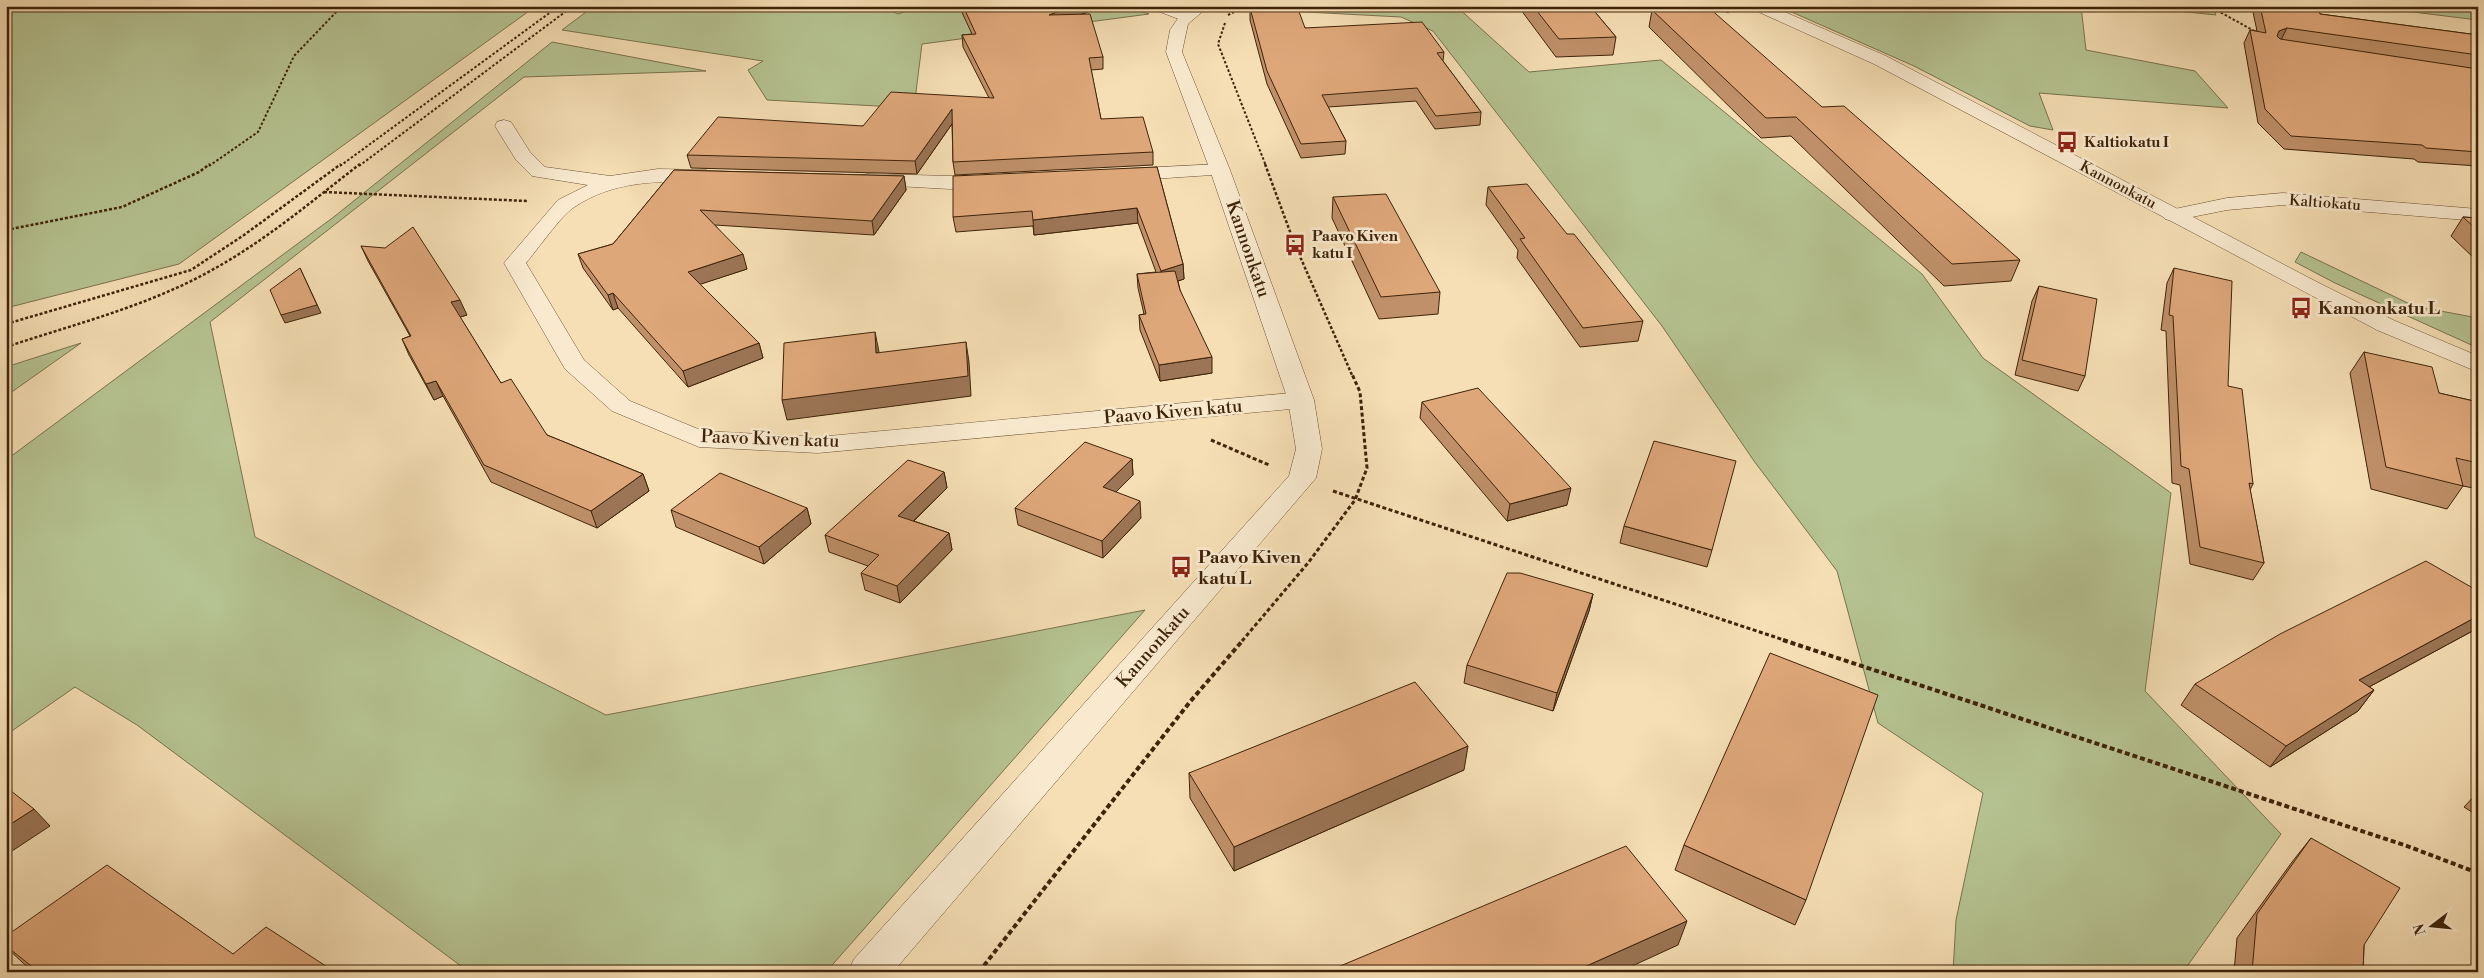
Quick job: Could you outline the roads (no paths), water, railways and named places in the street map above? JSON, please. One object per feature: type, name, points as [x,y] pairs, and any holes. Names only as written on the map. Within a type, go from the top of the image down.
[{"type":"street","points":[[1157,6],[1193,11]]},
{"type":"street","name":"Kannonkatu","points":[[1757,6],[1880,60],[2172,215],[2385,325],[2478,365]]},
{"type":"street","name":"Kannonkatu","points":[[868,972],[1302,478],[1309,449],[1301,400],[1220,170],[1174,52],[1176,33],[1193,11]]},
{"type":"street","points":[[504,126],[523,156],[539,172],[610,182]]},
{"type":"street","points":[[1104,176],[1220,170]]},
{"type":"street","name":"Paavo Kiven katu","points":[[726,177],[658,175],[610,182],[565,204],[515,263],[574,364],[621,406],[699,439],[818,445],[1301,400]]},
{"type":"street","points":[[843,180],[950,183],[1008,180]]},
{"type":"street","name":"Kaltiokatu","points":[[2172,215],[2226,204],[2283,199],[2478,215]]},
{"type":"place","name":"Kaltiokatu I","points":[[2067,142]]},
{"type":"place","name":"Paavo Kiven katu I","points":[[1295,245]]},
{"type":"place","name":"Kannonkatu L","points":[[2301,308]]},
{"type":"place","name":"Paavo Kiven katu L","points":[[1181,567]]}]
